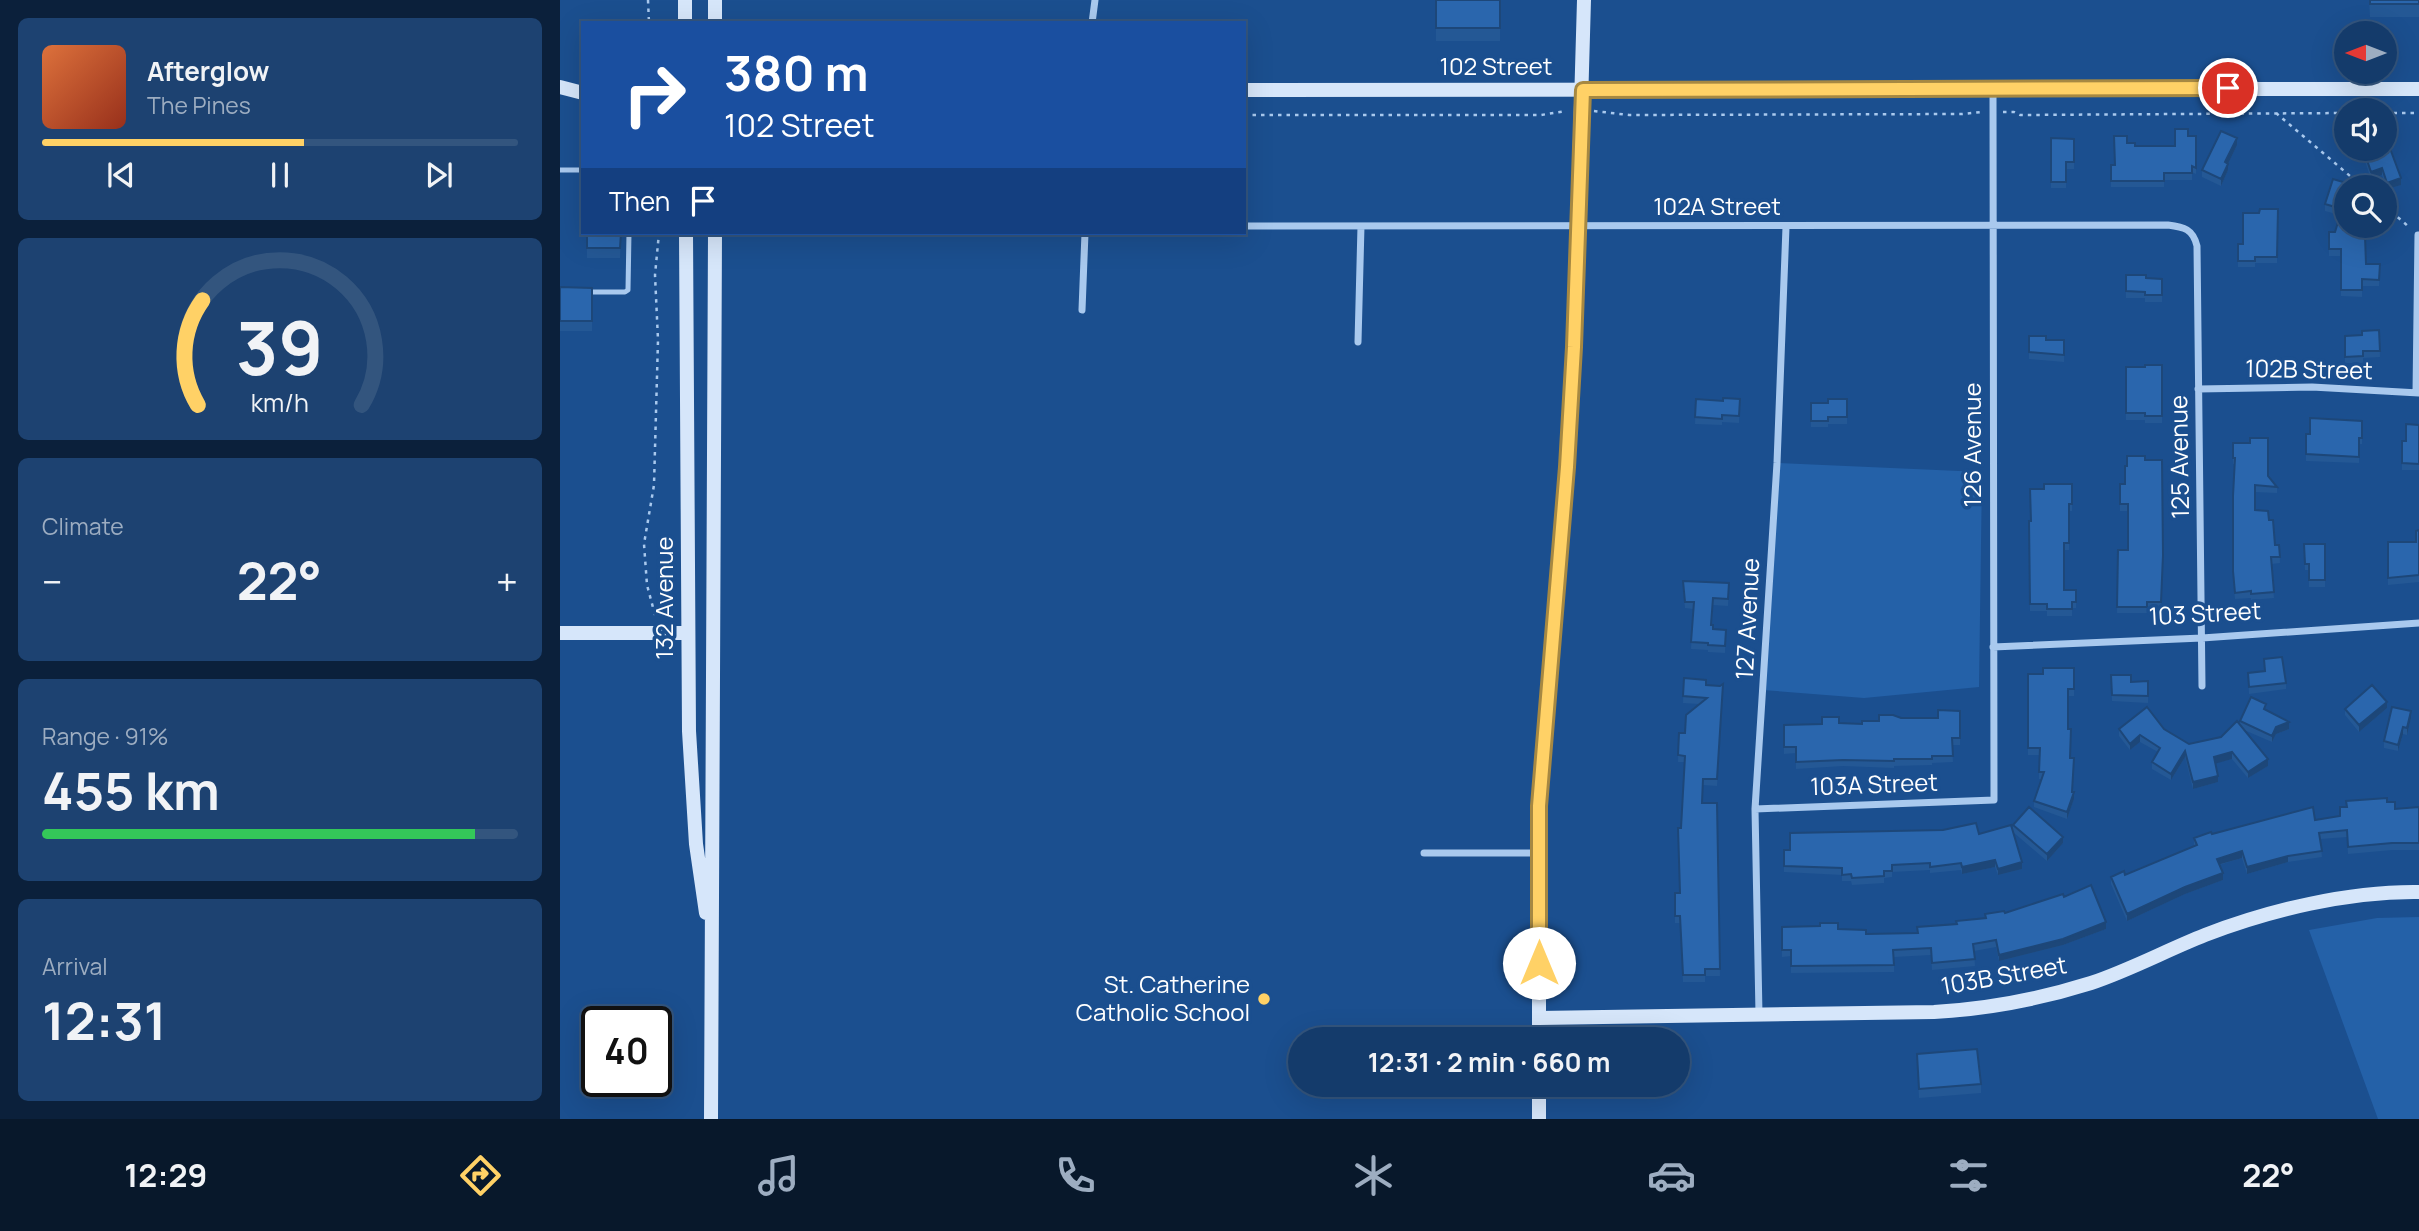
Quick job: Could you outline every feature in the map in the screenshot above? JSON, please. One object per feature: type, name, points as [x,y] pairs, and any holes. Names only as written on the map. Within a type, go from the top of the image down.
[{"type":"street","points":[[685,0],[685,21]]},
{"type":"street","points":[[715,0],[715,21]]},
{"type":"street","points":[[1092,21],[1095,0]]},
{"type":"street","points":[[1539,1027],[1539,853],[1545,724],[1567,467],[1583,90],[1584,0]]},
{"type":"street","points":[[560,87],[581,92]]},
{"type":"street","name":"102 Street","points":[[1246,90],[2419,89]]},
{"type":"street","name":"126 Avenue","points":[[1993,90],[1994,800]]},
{"type":"street","name":"102A Street","points":[[1246,226],[1786,227],[1992,224],[2168,225],[2189,230]]},
{"type":"street","points":[[1358,342],[1361,226]]},
{"type":"street","name":"127 Avenue","points":[[1759,1014],[1755,809],[1777,463],[1786,227]]},
{"type":"street","name":"125 Avenue","points":[[2189,230],[2195,236],[2197,246],[2202,686]]},
{"type":"street","points":[[2417,393],[2418,234]]},
{"type":"street","name":"132 Avenue","points":[[686,235],[689,731],[696,844],[713,962]]},
{"type":"street","name":"132 Avenue","points":[[711,1119],[715,235]]},
{"type":"street","points":[[1083,310],[1085,235]]},
{"type":"street","name":"102B Street","points":[[2198,389],[2312,387],[2417,393]]},
{"type":"street","name":"103 Street","points":[[1993,647],[2202,638],[2419,623]]},
{"type":"street","points":[[560,633],[687,633]]},
{"type":"street","name":"103A Street","points":[[1755,809],[1994,800]]},
{"type":"street","points":[[1424,853],[1539,853]]},
{"type":"street","name":"103B Street","points":[[1539,1018],[1976,1010],[2015,1003],[2092,982],[2252,918],[2303,905],[2419,892]]},
{"type":"street","points":[[1539,1097],[1539,1119]]},
{"type":"lane","points":[[560,170],[581,170]]},
{"type":"lane","points":[[586,292],[628,290],[629,235]]},
{"type":"path","points":[[648,0],[649,21]]},
{"type":"path","points":[[1246,116],[1541,115],[1548,112],[1582,111],[1629,115],[2334,113]]},
{"type":"path","points":[[2276,113],[2349,175]]},
{"type":"path","points":[[2397,113],[2419,113]]},
{"type":"path","points":[[2397,216],[2418,234]]},
{"type":"path","points":[[655,615],[647,585],[644,544],[655,474],[658,340],[655,275],[659,235]]},
{"type":"shaded area","points":[[1777,463],[1982,472],[1979,687],[1864,698],[1763,690]]},
{"type":"shaded area","points":[[2419,917],[2419,1119],[2378,1119],[2309,930],[2377,918]]},
{"type":"building","points":[[1436,0],[1500,0],[1500,28],[1436,28]]},
{"type":"building","points":[[2370,0],[2419,0],[2419,4],[2370,4]]},
{"type":"building","points":[[2175,129],[2188,129],[2188,136],[2196,136],[2196,168],[2192,166],[2192,173],[2164,173],[2164,181],[2111,181],[2111,165],[2115,165],[2114,136],[2127,136],[2127,143],[2135,143],[2135,146],[2175,146]]},
{"type":"building","points":[[2221,131],[2237,138],[2225,162],[2228,164],[2221,179],[2202,170]]},
{"type":"building","points":[[2051,138],[2074,139],[2074,162],[2066,162],[2066,182],[2051,182]]},
{"type":"building","points":[[2367,161],[2395,161],[2401,178],[2397,179],[2397,175],[2384,175],[2382,168],[2371,172]]},
{"type":"building","points":[[2333,179],[2334,179],[2334,207],[2325,204]]},
{"type":"building","points":[[2260,209],[2278,209],[2277,257],[2255,257],[2255,261],[2238,261],[2238,244],[2243,244],[2243,213],[2259,213]]},
{"type":"building","points":[[2329,232],[2334,232],[2334,238],[2365,238],[2366,264],[2380,264],[2379,280],[2362,279],[2362,290],[2341,290],[2341,249],[2329,249]]},
{"type":"building","points":[[587,235],[621,235],[620,248],[587,248]]},
{"type":"building","points":[[2126,275],[2146,275],[2146,278],[2162,279],[2162,295],[2126,291]]},
{"type":"building","points":[[560,287],[592,288],[592,321],[560,321]]},
{"type":"building","points":[[2379,330],[2380,351],[2363,351],[2363,356],[2345,357],[2345,336]]},
{"type":"building","points":[[2029,336],[2064,340],[2064,355],[2029,352]]},
{"type":"building","points":[[2162,365],[2162,416],[2126,413],[2126,367]]},
{"type":"building","points":[[1723,398],[1740,399],[1739,416],[1722,415],[1722,419],[1695,417],[1696,399],[1723,401]]},
{"type":"building","points":[[1828,399],[1847,399],[1847,417],[1811,421],[1811,403],[1828,403]]},
{"type":"building","points":[[2310,418],[2362,421],[2359,457],[2306,454],[2306,434],[2310,434]]},
{"type":"building","points":[[2406,424],[2419,425],[2419,464],[2402,463],[2402,441],[2406,441]]},
{"type":"building","points":[[2250,438],[2268,438],[2268,476],[2277,487],[2255,485],[2255,510],[2268,511],[2269,520],[2273,520],[2275,545],[2279,545],[2280,557],[2271,557],[2274,592],[2251,594],[2251,591],[2235,593],[2233,571],[2233,443],[2250,443]]},
{"type":"building","points":[[2127,456],[2162,460],[2161,602],[2147,602],[2147,607],[2117,607],[2118,550],[2128,550],[2128,504],[2120,504],[2120,484],[2125,484]]},
{"type":"building","points":[[2044,484],[2072,484],[2069,543],[2064,543],[2064,590],[2076,590],[2076,602],[2072,602],[2072,609],[2047,609],[2047,604],[2030,604],[2030,489],[2044,489]]},
{"type":"building","points":[[2419,530],[2419,575],[2388,578],[2388,542],[2416,542],[2416,531]]},
{"type":"building","points":[[2304,544],[2325,544],[2325,580],[2309,580],[2309,564],[2305,564]]},
{"type":"building","points":[[1683,581],[1729,583],[1728,599],[1713,598],[1711,625],[1713,629],[1726,630],[1725,646],[1691,642],[1694,602],[1685,602]]},
{"type":"building","points":[[2282,657],[2286,683],[2249,687],[2248,673],[2265,671],[2264,659]]},
{"type":"building","points":[[2043,668],[2074,668],[2074,689],[2068,689],[2068,729],[2071,729],[2070,758],[2074,758],[2074,792],[2067,812],[2034,801],[2044,772],[2039,772],[2040,748],[2028,748],[2028,674],[2043,674]]},
{"type":"building","points":[[2111,675],[2131,675],[2131,682],[2148,681],[2148,696],[2112,695]]},
{"type":"building","points":[[1684,678],[1706,680],[1706,685],[1723,684],[1717,779],[1703,779],[1702,803],[1717,803],[1720,969],[1705,969],[1705,975],[1683,975],[1680,916],[1675,916],[1675,893],[1680,893],[1678,828],[1681,828],[1685,756],[1678,755],[1679,733],[1685,733],[1686,715],[1707,698],[1683,696]]},
{"type":"building","points":[[2372,685],[2387,702],[2359,725],[2345,709]]},
{"type":"building","points":[[2251,697],[2266,704],[2264,709],[2289,722],[2276,727],[2272,736],[2240,721]]},
{"type":"building","points":[[2147,707],[2164,729],[2189,744],[2221,737],[2237,721],[2268,759],[2248,772],[2232,752],[2214,757],[2218,776],[2193,782],[2185,751],[2171,774],[2152,762],[2160,748],[2140,735],[2130,744],[2119,729]]},
{"type":"building","points":[[2392,707],[2411,711],[2407,728],[2403,727],[2398,745],[2384,741]]},
{"type":"building","points":[[1938,710],[1960,711],[1960,738],[1952,738],[1953,756],[1894,761],[1796,762],[1796,747],[1784,747],[1784,725],[1822,724],[1822,717],[1839,717],[1839,723],[1862,724],[1862,721],[1879,721],[1879,715],[1938,718]]},
{"type":"building","points":[[2387,798],[2387,802],[2395,802],[2395,809],[2419,807],[2419,843],[2348,847],[2347,830],[2319,833],[2322,851],[2288,856],[2247,867],[2242,851],[2217,859],[2223,873],[2127,914],[2111,877],[2124,871],[2125,875],[2197,845],[2194,838],[2211,832],[2212,834],[2313,807],[2315,820],[2340,816],[2340,807],[2347,807],[2346,801]]},
{"type":"building","points":[[2029,807],[2063,837],[2047,854],[2013,825]]},
{"type":"building","points":[[1976,823],[1979,834],[2011,825],[2022,862],[1998,869],[1995,860],[1962,867],[1961,863],[1930,867],[1930,863],[1892,865],[1892,871],[1884,871],[1884,876],[1852,878],[1851,874],[1842,875],[1842,868],[1784,866],[1784,850],[1790,850],[1790,833],[1943,830]]},
{"type":"building","points":[[2091,885],[2106,922],[2063,939],[1999,955],[1996,940],[1973,944],[1975,959],[1932,963],[1931,948],[1893,950],[1894,965],[1791,966],[1791,950],[1782,950],[1782,927],[1838,923],[1838,929],[1866,930],[1866,934],[1918,933],[1917,927],[1957,924],[1956,921],[1986,918],[1985,914],[2005,913],[2063,894],[2064,897]]},
{"type":"building","points":[[1977,1049],[1981,1084],[1919,1089],[1917,1054]]},
{"type":"place","name":"St. Catherine Catholic School","points":[[1264,999]]},
{"type":"route","points":[[1539,963],[1539,806],[1567,467],[1583,90],[2228,88]]}]
